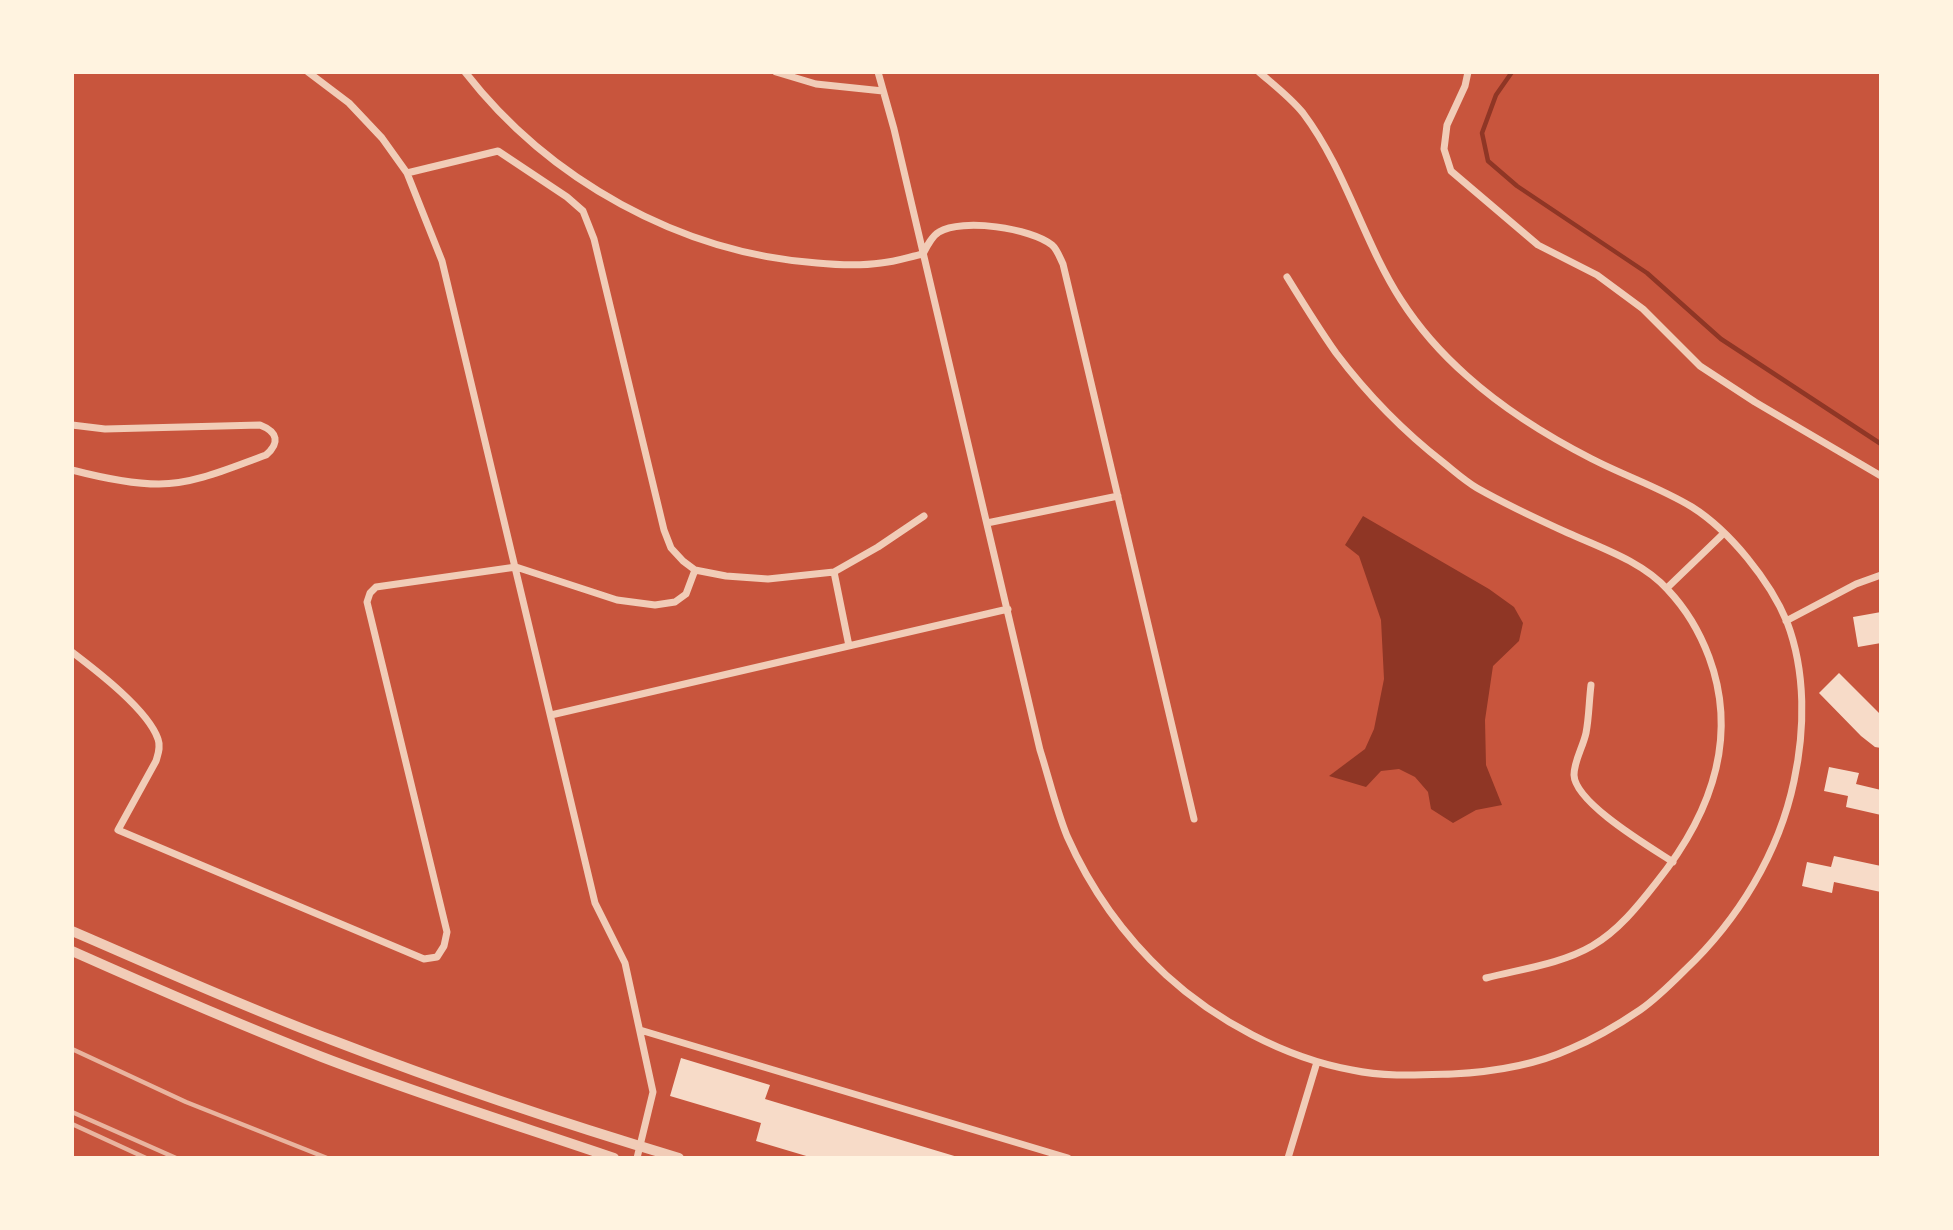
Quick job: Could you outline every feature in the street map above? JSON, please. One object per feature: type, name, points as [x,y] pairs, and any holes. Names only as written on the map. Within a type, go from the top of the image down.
[{"type":"street","points":[[308,72],[349,103],[382,138],[407,173],[442,261],[595,903],[625,963],[640,1030],[653,1092],[637,1158]]},
{"type":"street","points":[[466,72],[515,128],[600,193],[643,217],[738,251],[785,261],[842,265],[881,264],[923,254],[935,234],[967,225],[1011,229],[1034,235],[1054,246],[1063,264],[1194,819]]},
{"type":"street","points":[[776,72],[816,84],[883,91]]},
{"type":"street","points":[[878,72],[894,129],[1040,750],[1066,834],[1093,886],[1127,934],[1166,975],[1206,1007],[1238,1028],[1317,1062],[1353,1071],[1392,1075],[1480,1073],[1523,1065],[1566,1051],[1643,1008],[1705,951],[1733,916],[1758,877],[1789,805],[1797,769],[1801,692],[1797,658],[1786,621],[1768,587],[1744,554],[1695,509],[1545,434],[1498,402],[1442,352],[1399,297],[1326,147],[1300,109],[1259,72]]},
{"type":"street","points":[[1468,72],[1465,86],[1447,125],[1444,149],[1451,171],[1538,245],[1597,275],[1643,309],[1700,366],[1755,402],[1881,476]]},
{"type":"street","points":[[407,173],[498,152],[567,197],[583,211],[594,239],[664,530],[671,548],[695,570],[726,576],[768,579],[834,572],[878,547],[923,516]]},
{"type":"street","points":[[1287,278],[1344,363],[1376,401],[1426,449],[1474,486],[1522,513],[1647,571],[1667,589],[1688,613],[1704,644],[1717,679],[1722,714],[1719,757],[1709,794],[1691,833],[1673,862],[1617,928],[1592,946],[1564,958],[1486,978]]},
{"type":"street","points":[[72,425],[105,429],[260,425],[273,432],[276,440],[274,448],[266,455],[185,481],[161,484],[136,482],[72,470]]},
{"type":"street","points":[[987,523],[1118,496]]},
{"type":"street","points":[[1667,589],[1724,534]]},
{"type":"street","points":[[72,652],[100,673],[125,697],[143,716],[159,741],[156,761],[118,830],[424,959],[437,957],[444,946],[447,933],[367,602],[370,593],[376,587],[516,567],[617,600],[655,605],[675,602],[686,594],[695,570]]},
{"type":"street","points":[[834,572],[849,646]]},
{"type":"street","points":[[1786,621],[1856,583],[1881,575]]},
{"type":"street","points":[[551,715],[1008,609]]},
{"type":"street","points":[[1591,685],[1586,734],[1574,774],[1576,785],[1587,799],[1610,819],[1673,862]]},
{"type":"street","points":[[72,930],[198,986],[427,1076],[679,1158]]},
{"type":"street","points":[[72,951],[323,1057],[614,1158]]},
{"type":"street","points":[[640,1030],[1068,1158]]},
{"type":"street","points":[[1288,1158],[1317,1062]]},
{"type":"shaded area","points":[[1363,516],[1489,589],[1514,607],[1523,623],[1519,641],[1493,666],[1485,720],[1486,765],[1502,805],[1476,810],[1453,823],[1431,809],[1428,792],[1415,777],[1399,769],[1381,771],[1366,787],[1329,776],[1365,749],[1374,729],[1384,679],[1381,620],[1359,556],[1345,545]]},
{"type":"building","points":[[1881,612],[1881,643],[1858,647],[1853,617]]},
{"type":"building","points":[[1839,673],[1881,715],[1881,748],[1875,747],[1861,736],[1819,693]]},
{"type":"building","points":[[1829,767],[1859,773],[1856,784],[1881,790],[1881,815],[1846,807],[1848,796],[1824,791]]},
{"type":"building","points":[[1834,856],[1881,866],[1881,892],[1834,882],[1832,893],[1802,886],[1807,862],[1831,867]]},
{"type":"building","points":[[681,1058],[770,1085],[765,1099],[961,1158],[813,1158],[756,1141],[761,1123],[670,1096]]},
{"type":"waterway","points":[[1512,72],[1496,95],[1482,133],[1488,161],[1517,186],[1647,273],[1721,339],[1881,444]]},
{"type":"railway","points":[[72,1049],[186,1102],[327,1158]]},
{"type":"railway","points":[[72,1112],[176,1158]]},
{"type":"railway","points":[[72,1124],[146,1158]]}]
